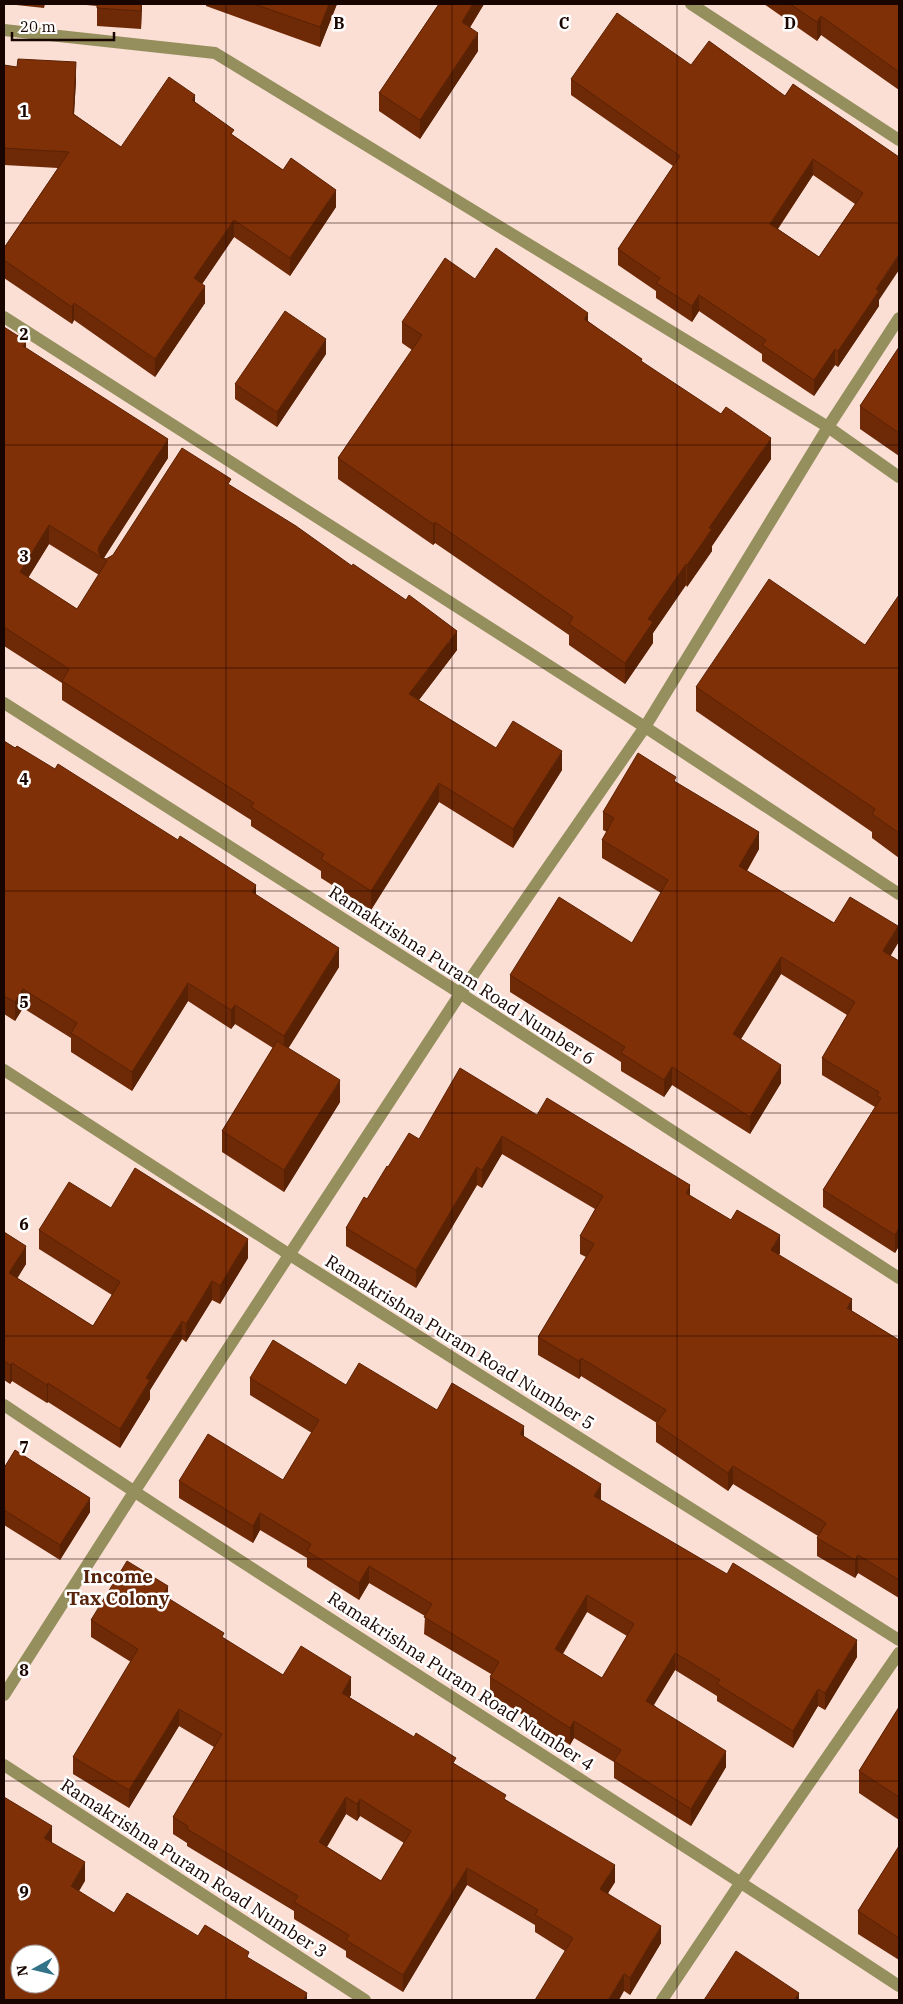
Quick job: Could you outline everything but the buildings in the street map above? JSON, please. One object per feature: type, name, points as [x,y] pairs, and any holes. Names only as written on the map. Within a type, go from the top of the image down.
[{"type":"street","points":[[691,4],[899,140]]},
{"type":"street","points":[[4,30],[216,54],[828,428],[899,476]]},
{"type":"street","points":[[4,317],[645,727],[899,894]]},
{"type":"street","points":[[4,1695],[134,1492],[460,994],[645,727],[828,428],[899,318]]},
{"type":"street","points":[[183,450],[191,437]]},
{"type":"street","name":"Ramakrishna Puram Road Number 6","points":[[4,703],[460,994],[899,1278]]},
{"type":"street","name":"Ramakrishna Puram Road Number 5","points":[[4,1070],[290,1255],[899,1640]]},
{"type":"street","name":"Ramakrishna Puram Road Number 4","points":[[4,1405],[134,1492],[741,1882],[899,1986]]},
{"type":"street","points":[[662,2000],[899,1653]]},
{"type":"street","name":"Ramakrishna Puram Road Number 3","points":[[4,1764],[365,2000]]},
{"type":"district","name":"Income Tax Colony","points":[[118,1587]]}]
